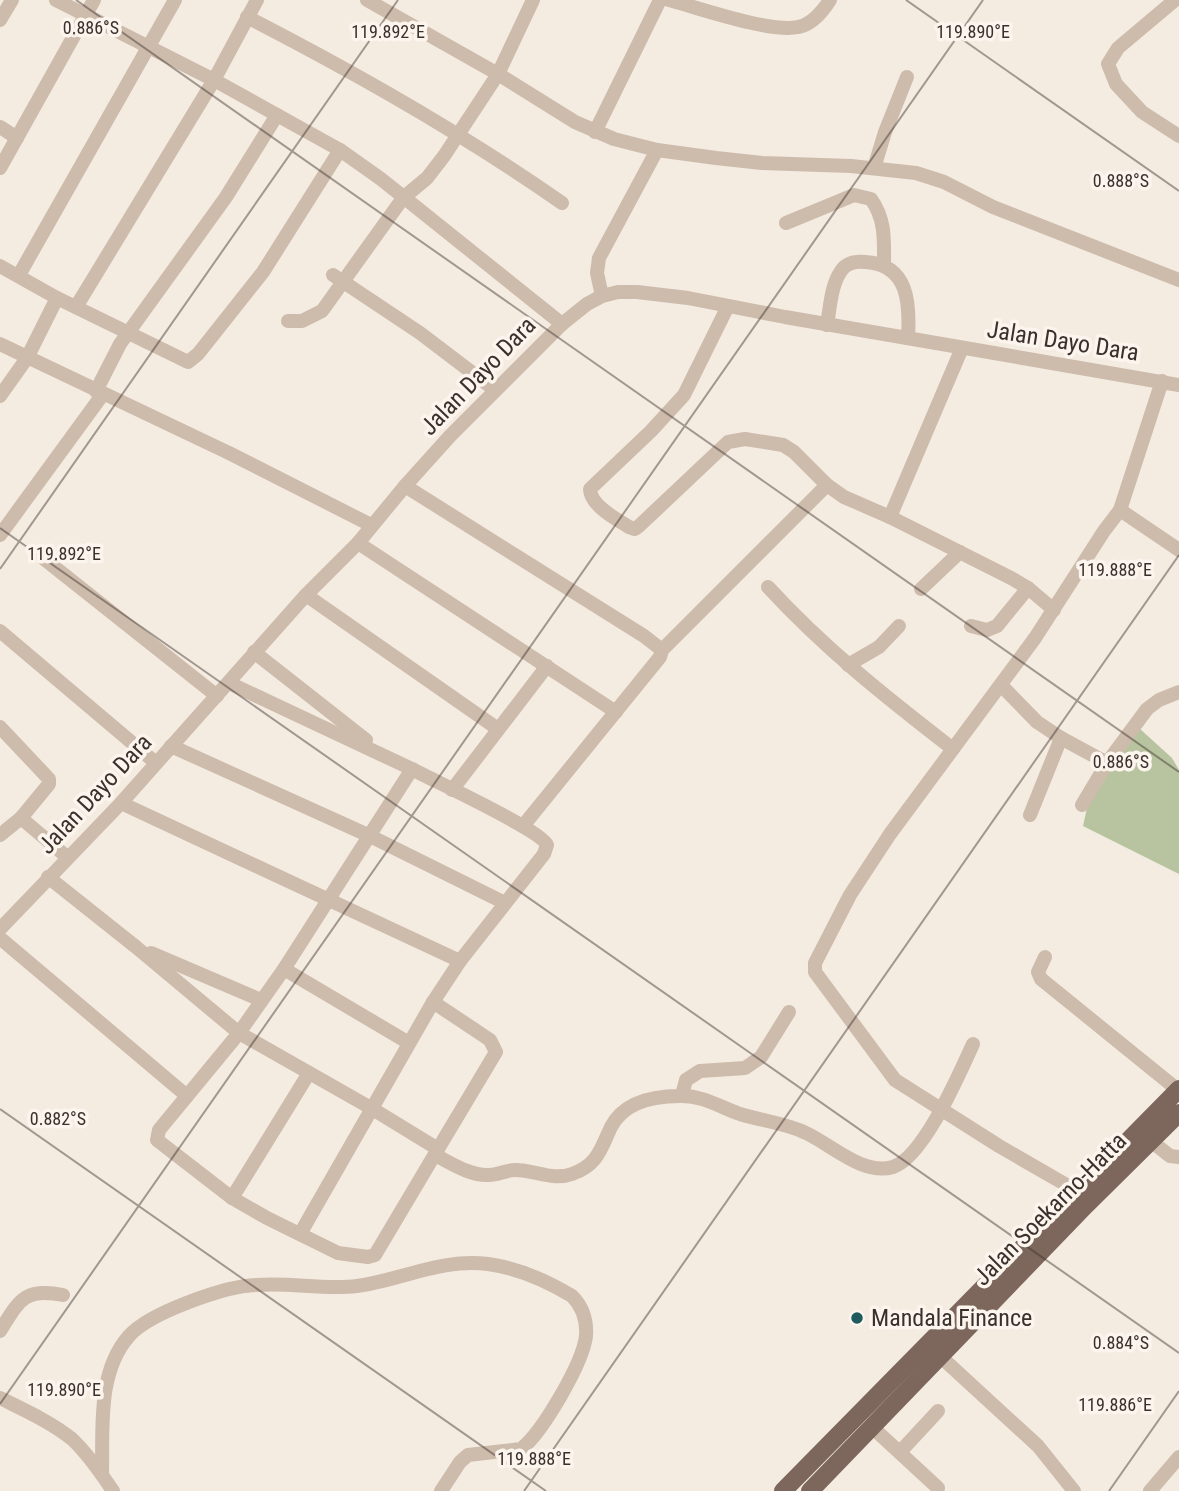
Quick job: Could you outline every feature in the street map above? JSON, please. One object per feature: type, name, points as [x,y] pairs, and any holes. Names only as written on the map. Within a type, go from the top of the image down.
[{"type":"main road","points":[[783,1491],[1179,1089]]},
{"type":"main road","name":"Jalan Soekarno-Hatta","points":[[810,1491],[1086,1205],[1179,1113]]},
{"type":"street","points":[[0,20],[12,0]]},
{"type":"street","points":[[55,0],[214,80],[340,150],[562,324]]},
{"type":"street","points":[[0,168],[94,0]]},
{"type":"street","points":[[19,275],[175,0]]},
{"type":"street","points":[[76,307],[214,80],[257,0]]},
{"type":"street","points":[[367,0],[498,74],[549,107],[595,132],[632,145],[762,163],[874,168],[931,177],[993,207],[1179,280]]},
{"type":"street","points":[[288,321],[302,321],[323,311],[338,278],[403,198],[427,178],[459,135],[498,74],[533,0]]},
{"type":"street","points":[[595,132],[660,0]]},
{"type":"street","points":[[670,0],[781,28],[800,27],[822,12],[830,0]]},
{"type":"street","points":[[1175,0],[1118,48],[1108,64],[1116,85],[1142,112],[1179,136]]},
{"type":"street","points":[[247,17],[360,76],[496,158],[562,203]]},
{"type":"street","points":[[874,168],[907,77]]},
{"type":"street","points":[[0,535],[100,392],[120,344],[226,197],[277,115]]},
{"type":"street","points":[[0,127],[17,138]]},
{"type":"street","points":[[0,266],[57,298],[188,362],[198,354],[263,272],[340,150]]},
{"type":"street","points":[[602,296],[597,273],[599,258],[657,150]]},
{"type":"street","points":[[786,223],[854,195],[871,199],[880,212],[884,266]]},
{"type":"street","points":[[827,324],[834,288],[844,267],[859,262],[884,266],[897,276],[908,298],[908,338]]},
{"type":"street","points":[[338,278],[458,360],[495,390]]},
{"type":"street","name":"Jalan Dayo Dara","points":[[0,929],[121,803],[254,652],[358,543],[405,486],[495,390],[562,324],[602,296],[618,292],[637,292],[688,298],[1179,384]]},
{"type":"street","points":[[0,396],[27,358],[57,298]]},
{"type":"street","points":[[728,306],[684,395],[652,431],[592,486],[591,497],[625,525],[635,528],[728,442],[738,439],[783,445],[827,485],[844,496],[1028,588],[1054,610]]},
{"type":"street","points":[[0,344],[295,485],[372,526]]},
{"type":"street","points":[[890,517],[962,348]]},
{"type":"street","points":[[1077,1191],[895,1080],[815,972],[814,967],[819,951],[850,895],[890,834],[1001,685],[1120,510],[1162,381]]},
{"type":"street","points":[[523,826],[617,712],[660,657],[662,650],[827,485]]},
{"type":"street","points":[[405,486],[662,650]]},
{"type":"street","points":[[1120,510],[1179,550]]},
{"type":"street","points":[[358,543],[617,712]]},
{"type":"street","points":[[921,589],[960,552]]},
{"type":"street","points":[[43,558],[217,696]]},
{"type":"street","points":[[768,587],[787,609],[848,666],[953,750]]},
{"type":"street","points":[[971,626],[987,630],[997,626],[1028,588]]},
{"type":"street","points":[[306,595],[498,729]]},
{"type":"street","points":[[848,666],[879,646],[899,626]]},
{"type":"street","points":[[0,631],[156,763]]},
{"type":"street","points":[[254,652],[383,754]]},
{"type":"street","points":[[452,790],[547,666]]},
{"type":"street","points":[[229,683],[383,754],[523,826],[544,838],[547,845],[544,854],[460,961],[433,1002],[300,1234]]},
{"type":"street","points":[[1001,685],[1037,722],[1107,763]]},
{"type":"street","points":[[1082,805],[1107,763],[1147,709],[1159,700],[1179,692]]},
{"type":"street","points":[[0,727],[49,779],[49,784],[21,818],[0,835]]},
{"type":"street","points":[[1030,815],[1061,738]]},
{"type":"street","points":[[171,746],[370,836],[505,903]]},
{"type":"street","points":[[412,769],[284,969],[239,1033],[159,1130],[157,1140],[232,1198],[300,1234],[338,1252],[368,1257],[375,1255],[496,1052],[490,1040],[433,1002]]},
{"type":"street","points":[[121,803],[460,961]]},
{"type":"street","points":[[21,818],[67,857]]},
{"type":"street","points":[[48,877],[239,1033],[371,1108],[463,1168],[485,1175],[516,1170],[552,1177],[575,1173],[597,1158],[611,1128],[626,1108],[648,1100],[682,1095],[700,1098],[740,1114],[801,1131],[856,1161],[877,1168],[891,1167],[904,1160],[942,1110],[973,1044]]},
{"type":"street","points":[[0,938],[187,1096]]},
{"type":"street","points":[[136,947],[261,1000]]},
{"type":"street","points":[[1045,957],[1038,972],[1041,979],[1179,1089]]},
{"type":"street","points":[[284,969],[409,1043]]},
{"type":"street","points":[[682,1095],[686,1080],[701,1071],[745,1068],[761,1057],[789,1012]]},
{"type":"street","points":[[232,1198],[309,1073]]},
{"type":"street","points":[[1152,1141],[1170,1156],[1179,1157]]},
{"type":"street","points":[[102,1474],[105,1396],[114,1357],[137,1328],[170,1310],[234,1288],[257,1284],[357,1286],[429,1268],[465,1264],[509,1268],[572,1296],[584,1315],[585,1341],[567,1385],[538,1431],[521,1449],[468,1455],[460,1462],[441,1491]]},
{"type":"street","points":[[0,1331],[16,1306],[27,1297],[44,1291],[63,1295]]},
{"type":"street","points":[[941,1357],[1038,1446],[1074,1491]]},
{"type":"street","points":[[0,1398],[72,1440],[113,1491]]},
{"type":"street","points":[[900,1452],[938,1411]]},
{"type":"street","points":[[873,1427],[938,1488]]},
{"type":"street","points":[[1150,1491],[1179,1457]]},
{"type":"green space","points":[[1140,729],[1172,758],[1179,770],[1179,874],[1083,826],[1095,772]]},
{"type":"place","name":"Mandala Finance","points":[[857,1318]]}]
